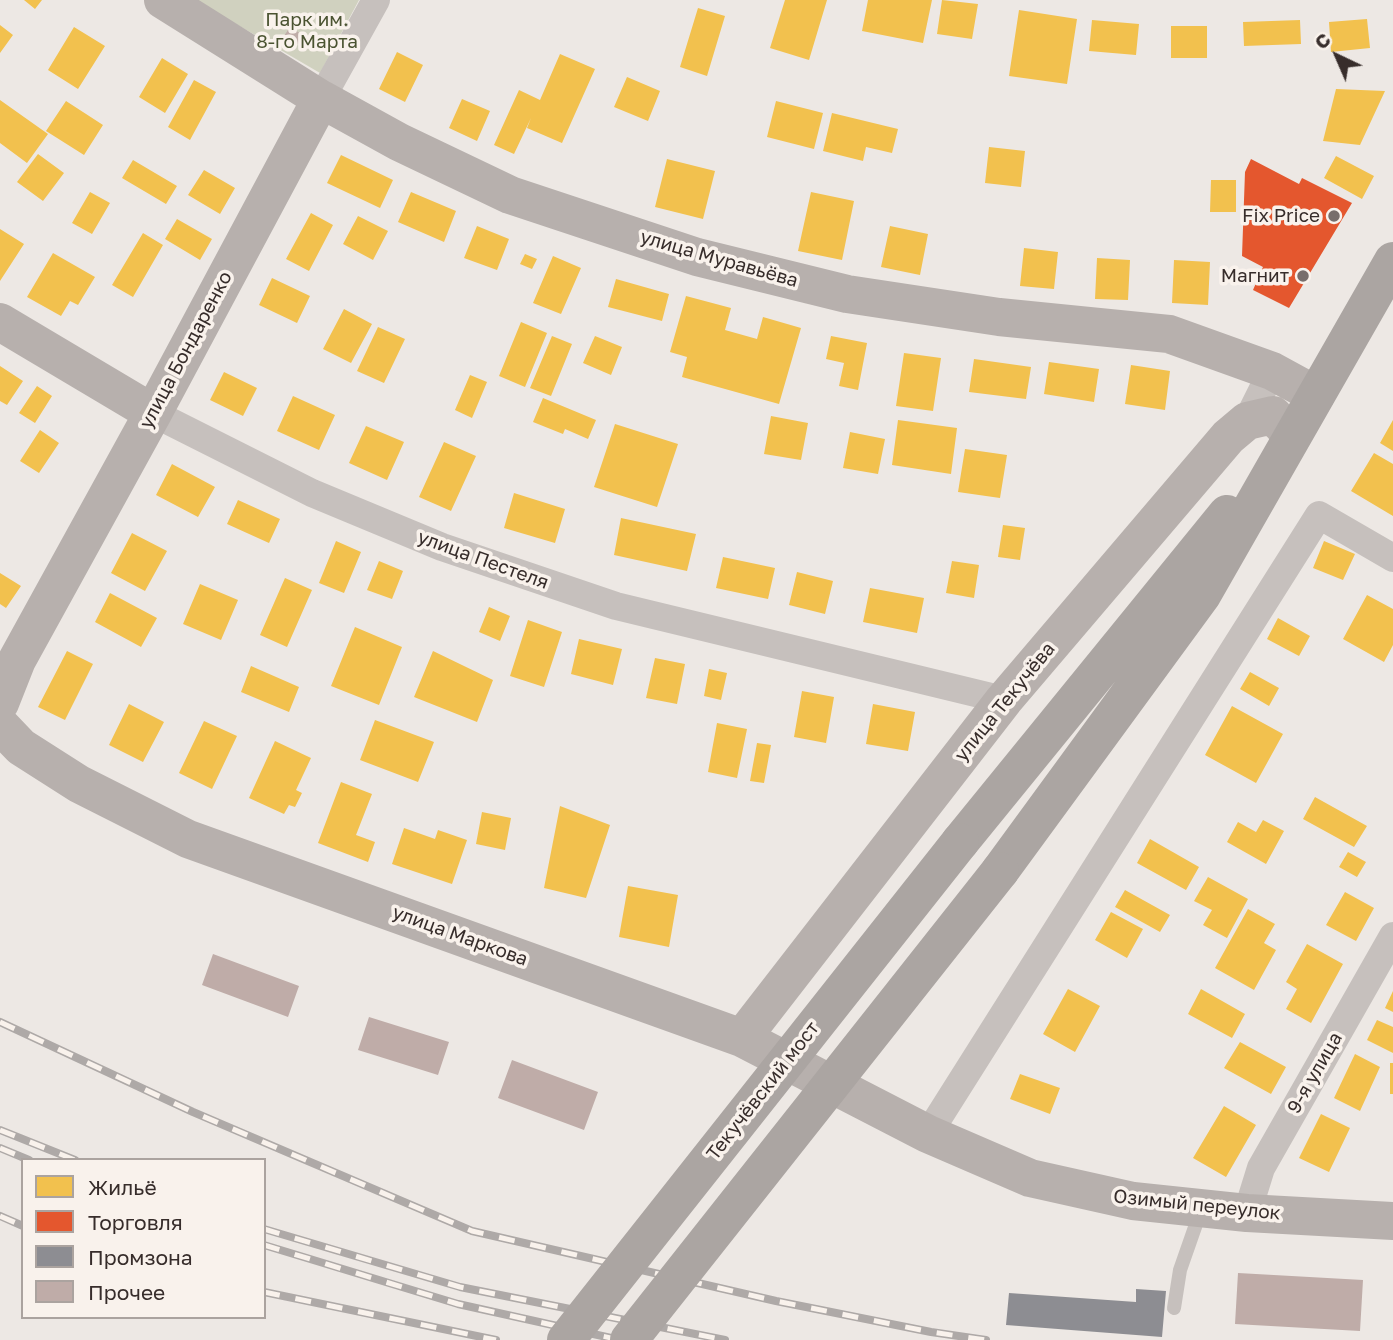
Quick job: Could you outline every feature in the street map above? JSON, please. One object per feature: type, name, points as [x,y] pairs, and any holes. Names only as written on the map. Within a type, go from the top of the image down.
[{"type":"main road","points":[[629,1340],[1000,871],[1202,595],[1393,261]]},
{"type":"main road","name":"Текучёвский мост","points":[[566,1340],[960,842],[1301,420]]},
{"type":"street","name":"улица Муравьёва","points":[[163,0],[321,99],[399,142],[510,195],[697,257],[847,294],[999,317],[1169,334],[1272,372],[1301,420]]},
{"type":"street","name":"улица Бондаренко","points":[[0,703],[9,654],[153,414],[376,0]]},
{"type":"street","name":"улица Пестеля","points":[[0,322],[153,414],[312,493],[442,547],[616,606],[1004,700]]},
{"type":"street","points":[[1247,421],[1272,372]]},
{"type":"street","points":[[1247,421],[1273,415],[1285,428],[1301,420]]},
{"type":"street","name":"улица Текучёва","points":[[742,1038],[1004,700],[1228,437],[1247,421]]},
{"type":"street","points":[[928,1135],[1319,515],[1393,558]]},
{"type":"street","name":"улица Маркова","points":[[0,725],[21,747],[79,784],[188,839],[742,1038],[928,1135]]},
{"type":"street","name":"9-я улица","points":[[1247,1213],[1261,1168],[1393,936]]},
{"type":"street","name":"Озимый переулок","points":[[928,1135],[1030,1178],[1133,1201],[1247,1213],[1393,1221]]},
{"type":"lane","points":[[1174,1308],[1180,1270],[1201,1209]]},
{"type":"green space","name":"Парк им. 8-го Марта","points":[[195,0],[359,0],[320,73]]},
{"type":"building: Жильё","points":[[24,0],[42,0],[35,9]]},
{"type":"building: Жильё","points":[[785,0],[827,0],[809,60],[770,48]]},
{"type":"building: Жильё","points":[[868,0],[932,0],[923,43],[862,31]]},
{"type":"building: Жильё","points":[[942,0],[978,4],[972,39],[937,34]]},
{"type":"building: Жильё","points":[[698,8],[725,16],[707,76],[680,67]]},
{"type":"building: Жильё","points":[[1019,10],[1077,19],[1067,84],[1009,76]]},
{"type":"building: Жильё","points":[[1367,19],[1370,48],[1331,52],[1329,22]]},
{"type":"building: Жильё","points":[[1092,20],[1139,24],[1136,55],[1089,51]]},
{"type":"building: Жильё","points":[[1300,20],[1301,44],[1244,46],[1243,22]]},
{"type":"building: Жильё","points":[[0,25],[13,35],[0,53]]},
{"type":"building: Жильё","points":[[1171,26],[1207,26],[1207,58],[1171,58]]},
{"type":"building: Жильё","points":[[74,27],[105,46],[78,89],[48,70]]},
{"type":"building: Жильё","points":[[397,52],[423,65],[405,102],[379,89]]},
{"type":"building: Жильё","points":[[560,54],[595,69],[562,143],[527,128],[531,118],[514,154],[494,145],[519,90],[540,100]]},
{"type":"building: Жильё","points":[[162,58],[188,74],[165,113],[139,97]]},
{"type":"building: Жильё","points":[[627,77],[660,91],[648,121],[614,107]]},
{"type":"building: Жильё","points":[[194,80],[216,92],[190,140],[168,127]]},
{"type":"building: Жильё","points":[[1336,89],[1385,91],[1360,145],[1323,141]]},
{"type":"building: Жильё","points":[[462,99],[490,111],[477,141],[449,128]]},
{"type":"building: Жильё","points":[[0,100],[48,134],[27,163],[0,143]]},
{"type":"building: Жильё","points":[[66,101],[103,125],[84,155],[46,131]]},
{"type":"building: Жильё","points":[[776,101],[823,113],[814,149],[767,137]]},
{"type":"building: Жильё","points":[[832,113],[898,129],[892,153],[866,147],[863,161],[823,151]]},
{"type":"building: Жильё","points":[[989,147],[1025,151],[1021,187],[985,183]]},
{"type":"building: Жильё","points":[[38,154],[64,173],[43,201],[17,182]]},
{"type":"building: Жильё","points":[[341,155],[393,180],[380,208],[327,183]]},
{"type":"building: Жильё","points":[[1336,156],[1374,176],[1362,199],[1324,178]]},
{"type":"building: Жильё","points":[[667,159],[715,171],[703,219],[655,207]]},
{"type":"building: Жильё","points":[[133,160],[177,186],[166,204],[122,178]]},
{"type":"building: Жильё","points":[[204,170],[235,188],[220,214],[188,195]]},
{"type":"building: Жильё","points":[[1211,180],[1236,180],[1236,212],[1210,212]]},
{"type":"building: Жильё","points":[[90,192],[110,203],[92,234],[72,223]]},
{"type":"building: Жильё","points":[[411,192],[456,211],[444,242],[398,222]]},
{"type":"building: Жильё","points":[[811,192],[854,201],[842,260],[798,251]]},
{"type":"building: Жильё","points":[[311,213],[333,225],[309,271],[286,259]]},
{"type":"building: Жильё","points":[[358,216],[388,231],[373,260],[343,244]]},
{"type":"building: Жильё","points":[[177,219],[212,239],[200,260],[165,239]]},
{"type":"building: Жильё","points":[[477,226],[509,239],[497,270],[464,258]]},
{"type":"building: Жильё","points":[[890,226],[928,234],[920,275],[881,267]]},
{"type":"building: Жильё","points":[[0,229],[24,244],[0,281]]},
{"type":"building: Жильё","points":[[143,233],[163,245],[133,297],[112,285]]},
{"type":"building: Жильё","points":[[1024,248],[1058,252],[1054,289],[1020,286]]},
{"type":"building: Жильё","points":[[53,253],[95,277],[78,305],[70,301],[61,316],[27,297]]},
{"type":"building: Жильё","points":[[525,254],[537,259],[532,269],[520,264]]},
{"type":"building: Жильё","points":[[553,256],[581,268],[561,314],[533,303]]},
{"type":"building: Жильё","points":[[1097,258],[1130,260],[1128,300],[1095,299]]},
{"type":"building: Жильё","points":[[1174,260],[1210,262],[1208,305],[1172,303]]},
{"type":"building: Жильё","points":[[272,278],[310,296],[297,323],[259,305]]},
{"type":"building: Жильё","points":[[616,279],[669,294],[662,321],[608,307]]},
{"type":"building: Жильё","points":[[686,296],[731,308],[725,330],[757,339],[763,317],[801,328],[779,404],[682,377],[687,357],[670,352]]},
{"type":"building: Жильё","points":[[344,309],[372,324],[351,363],[323,349]]},
{"type":"building: Жильё","points":[[521,322],[547,333],[525,387],[499,376]]},
{"type":"building: Жильё","points":[[378,327],[405,339],[384,383],[357,371]]},
{"type":"building: Жильё","points":[[552,336],[572,344],[551,396],[530,388]]},
{"type":"building: Жильё","points":[[595,336],[622,347],[611,375],[583,363]]},
{"type":"building: Жильё","points":[[831,336],[867,343],[858,390],[839,386],[844,363],[826,359]]},
{"type":"building: Жильё","points":[[904,353],[941,358],[933,411],[896,406]]},
{"type":"building: Жильё","points":[[974,359],[1031,367],[1026,399],[969,392]]},
{"type":"building: Жильё","points":[[1049,362],[1099,369],[1094,402],[1044,394]]},
{"type":"building: Жильё","points":[[1131,365],[1170,371],[1165,410],[1125,404]]},
{"type":"building: Жильё","points":[[0,366],[23,381],[7,405],[0,401]]},
{"type":"building: Жильё","points":[[224,372],[257,388],[243,416],[210,400]]},
{"type":"building: Жильё","points":[[470,375],[487,382],[472,418],[455,410]]},
{"type":"building: Жильё","points":[[37,386],[52,396],[35,423],[19,413]]},
{"type":"building: Жильё","points":[[293,396],[335,415],[319,450],[277,431]]},
{"type":"building: Жильё","points":[[543,398],[596,420],[588,439],[565,429],[563,434],[533,422]]},
{"type":"building: Жильё","points":[[771,416],[808,423],[801,460],[764,454]]},
{"type":"building: Жильё","points":[[898,420],[957,428],[951,474],[892,465]]},
{"type":"building: Жильё","points":[[1393,420],[1393,451],[1380,443]]},
{"type":"building: Жильё","points":[[615,424],[678,444],[657,507],[594,487]]},
{"type":"building: Жильё","points":[[366,426],[404,442],[387,480],[349,463]]},
{"type":"building: Жильё","points":[[40,430],[59,443],[39,473],[20,461]]},
{"type":"building: Жильё","points":[[850,432],[885,439],[878,474],[843,468]]},
{"type":"building: Жильё","points":[[444,442],[476,456],[451,511],[419,497]]},
{"type":"building: Жильё","points":[[965,449],[1007,455],[1000,498],[958,492]]},
{"type":"building: Жильё","points":[[1374,453],[1393,464],[1393,516],[1351,491]]},
{"type":"building: Жильё","points":[[172,464],[215,487],[198,517],[156,495]]},
{"type":"building: Жильё","points":[[514,493],[565,509],[555,543],[504,528]]},
{"type":"building: Жильё","points":[[238,500],[280,519],[269,543],[227,524]]},
{"type":"building: Жильё","points":[[621,518],[696,534],[687,571],[614,555]]},
{"type":"building: Жильё","points":[[1003,525],[1025,528],[1020,560],[998,557]]},
{"type":"building: Жильё","points":[[132,533],[167,551],[145,591],[111,573]]},
{"type":"building: Жильё","points":[[336,541],[361,552],[344,593],[319,583]]},
{"type":"building: Жильё","points":[[1324,541],[1355,554],[1343,580],[1313,568]]},
{"type":"building: Жильё","points":[[723,557],[775,568],[768,599],[716,588]]},
{"type":"building: Жильё","points":[[379,561],[403,571],[392,599],[367,590]]},
{"type":"building: Жильё","points":[[952,561],[979,565],[974,598],[946,593]]},
{"type":"building: Жильё","points":[[797,572],[833,581],[825,614],[789,605]]},
{"type":"building: Жильё","points":[[0,573],[21,586],[6,608],[0,604]]},
{"type":"building: Жильё","points":[[285,578],[312,590],[287,647],[260,635]]},
{"type":"building: Жильё","points":[[200,584],[238,600],[221,640],[183,624]]},
{"type":"building: Жильё","points":[[870,588],[924,598],[917,633],[863,622]]},
{"type":"building: Жильё","points":[[110,593],[157,618],[141,647],[95,622]]},
{"type":"building: Жильё","points":[[1367,595],[1393,609],[1393,645],[1384,662],[1343,639]]},
{"type":"building: Жильё","points":[[489,607],[510,616],[500,641],[479,632]]},
{"type":"building: Жильё","points":[[1278,618],[1310,636],[1299,656],[1267,639]]},
{"type":"building: Жильё","points":[[528,620],[562,632],[544,687],[510,676]]},
{"type":"building: Жильё","points":[[355,627],[402,647],[379,705],[331,686]]},
{"type":"building: Жильё","points":[[579,639],[622,649],[613,685],[571,674]]},
{"type":"building: Жильё","points":[[67,651],[93,664],[65,720],[38,707]]},
{"type":"building: Жильё","points":[[433,651],[493,680],[477,722],[414,697]]},
{"type":"building: Жильё","points":[[655,658],[685,664],[677,704],[646,698]]},
{"type":"building: Жильё","points":[[251,666],[299,687],[289,712],[241,692]]},
{"type":"building: Жильё","points":[[709,669],[727,673],[721,700],[704,696]]},
{"type":"building: Жильё","points":[[1250,672],[1279,688],[1269,706],[1240,689]]},
{"type":"building: Жильё","points":[[802,691],[834,697],[826,743],[794,737]]},
{"type":"building: Жильё","points":[[129,704],[164,722],[143,762],[109,745]]},
{"type":"building: Жильё","points":[[873,704],[915,712],[908,751],[866,744]]},
{"type":"building: Жильё","points":[[1232,706],[1283,734],[1256,783],[1205,755]]},
{"type":"building: Жильё","points":[[375,720],[434,742],[418,782],[360,760]]},
{"type":"building: Жильё","points":[[204,721],[237,736],[212,789],[179,773]]},
{"type":"building: Жильё","points":[[717,723],[747,729],[737,778],[708,772]]},
{"type":"building: Жильё","points":[[275,741],[311,758],[296,790],[302,793],[295,807],[289,805],[284,814],[249,798]]},
{"type":"building: Жильё","points":[[757,743],[771,745],[764,783],[750,781]]},
{"type":"building: Жильё","points":[[341,782],[372,794],[356,835],[375,842],[368,862],[318,843]]},
{"type":"building: Жильё","points":[[1315,797],[1367,826],[1354,847],[1303,819]]},
{"type":"building: Жильё","points":[[560,806],[610,825],[586,898],[544,888]]},
{"type":"building: Жильё","points":[[482,812],[511,818],[505,850],[476,844]]},
{"type":"building: Жильё","points":[[1263,820],[1284,831],[1266,864],[1227,842],[1238,822],[1256,832]]},
{"type":"building: Жильё","points":[[404,828],[435,839],[438,830],[467,840],[452,884],[392,864]]},
{"type":"building: Жильё","points":[[1150,839],[1199,867],[1186,890],[1137,863]]},
{"type":"building: Жильё","points":[[1348,852],[1366,862],[1357,877],[1339,867]]},
{"type":"building: Жильё","points":[[1208,877],[1248,899],[1227,938],[1203,925],[1212,910],[1194,901]]},
{"type":"building: Жильё","points":[[628,886],[678,895],[669,947],[619,937]]},
{"type":"building: Жильё","points":[[1125,890],[1170,915],[1160,932],[1115,907]]},
{"type":"building: Жильё","points":[[1345,892],[1374,908],[1356,941],[1326,925]]},
{"type":"building: Жильё","points":[[1248,909],[1275,924],[1264,943],[1276,950],[1254,990],[1215,968]]},
{"type":"building: Жильё","points":[[1111,912],[1143,929],[1127,958],[1095,940]]},
{"type":"building: Жильё","points":[[1307,944],[1343,964],[1311,1023],[1286,1009],[1297,989],[1286,982]]},
{"type":"building: Жильё","points":[[1068,989],[1100,1006],[1075,1052],[1043,1034]]},
{"type":"building: Жильё","points":[[1201,989],[1245,1014],[1232,1038],[1188,1014]]},
{"type":"building: Жильё","points":[[1393,991],[1393,1012],[1385,1008]]},
{"type":"building: Жильё","points":[[1377,1020],[1393,1027],[1393,1053],[1367,1040]]},
{"type":"building: Жильё","points":[[1240,1042],[1286,1067],[1271,1094],[1224,1068]]},
{"type":"building: Жильё","points":[[1355,1054],[1380,1067],[1360,1111],[1334,1098]]},
{"type":"building: Жильё","points":[[1390,1063],[1393,1063],[1393,1094],[1390,1094]]},
{"type":"building: Жильё","points":[[1020,1074],[1060,1088],[1050,1114],[1010,1099]]},
{"type":"building: Жильё","points":[[1224,1106],[1256,1125],[1226,1177],[1193,1158]]},
{"type":"building: Жильё","points":[[1321,1114],[1350,1128],[1329,1172],[1299,1158]]},
{"type":"building: Торговля","points":[[1251,159],[1299,184],[1302,178],[1352,203],[1289,308],[1253,290],[1263,267],[1242,256],[1245,172]]},
{"type":"building: Промзона","points":[[1136,1289],[1166,1291],[1162,1337],[1006,1325],[1009,1293],[1136,1302]]},
{"type":"building: Прочее","points":[[290,27],[303,35],[298,44],[284,36]]},
{"type":"building: Прочее","points":[[213,954],[299,986],[288,1017],[202,985]]},
{"type":"building: Прочее","points":[[369,1017],[449,1042],[438,1075],[358,1050]]},
{"type":"building: Прочее","points":[[512,1060],[598,1092],[584,1130],[498,1098]]},
{"type":"building: Прочее","points":[[1238,1273],[1363,1280],[1360,1331],[1235,1324]]},
{"type":"railway","points":[[0,1022],[193,1112],[472,1231],[776,1301],[931,1332],[986,1340]]},
{"type":"railway","points":[[0,1130],[70,1158]]},
{"type":"railway","points":[[0,1148],[24,1158]]},
{"type":"railway","points":[[0,1216],[21,1225]]},
{"type":"railway","points":[[266,1230],[460,1287],[725,1340]]},
{"type":"railway","points":[[266,1246],[458,1304],[620,1340]]},
{"type":"railway","points":[[266,1292],[496,1340]]},
{"type":"place","name":"Fix Price","points":[[1334,216]]},
{"type":"place","name":"Магнит","points":[[1303,276]]}]
